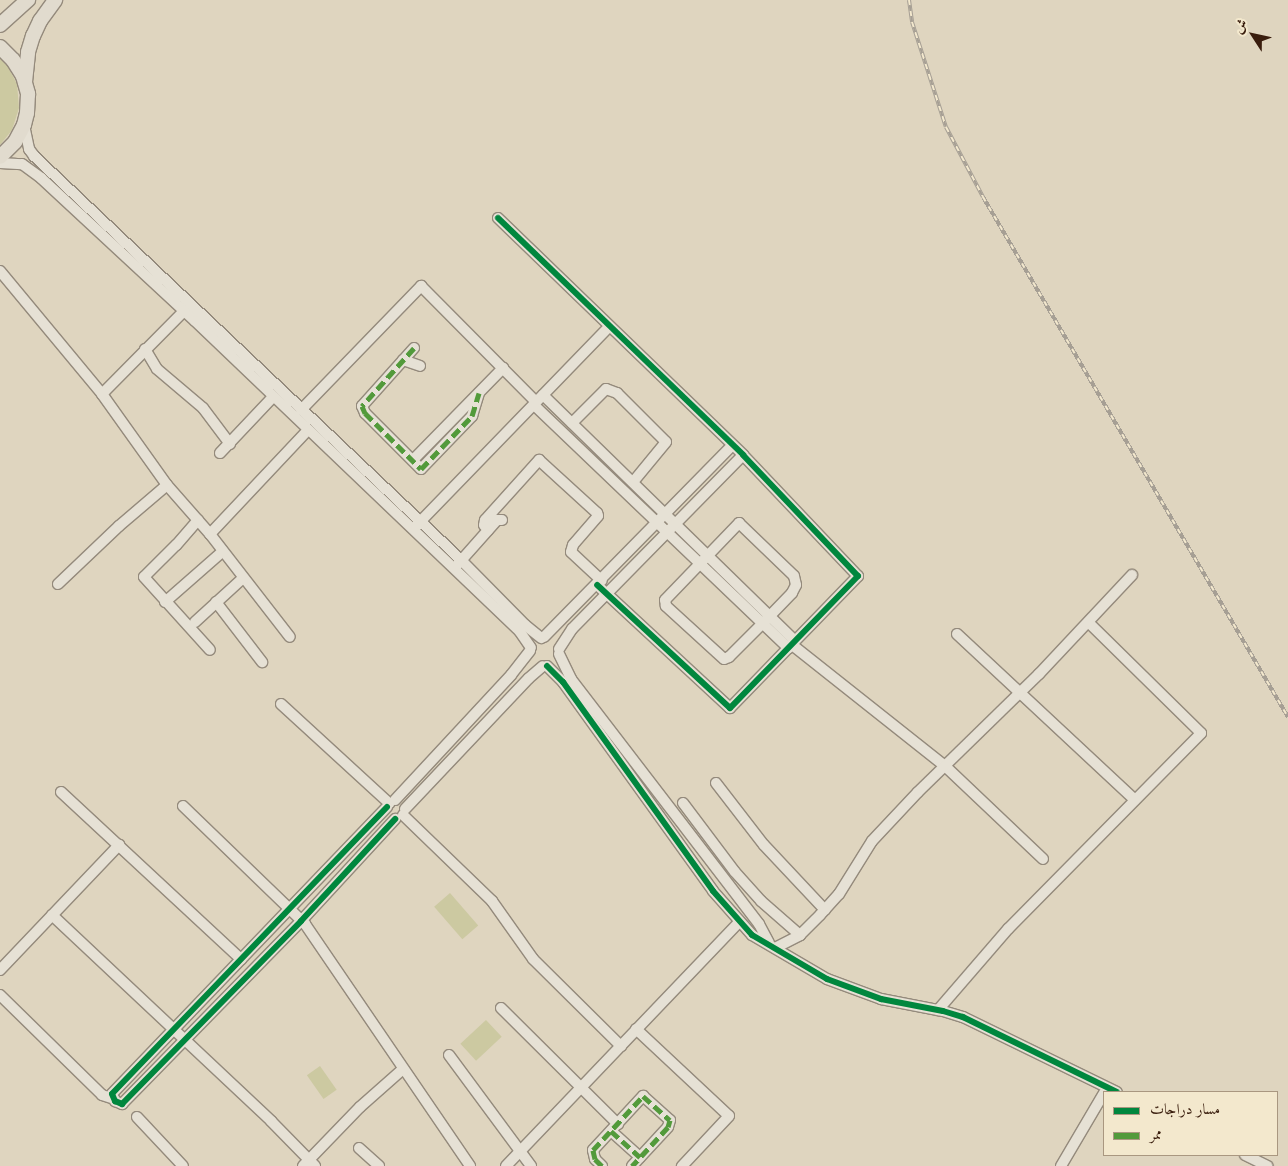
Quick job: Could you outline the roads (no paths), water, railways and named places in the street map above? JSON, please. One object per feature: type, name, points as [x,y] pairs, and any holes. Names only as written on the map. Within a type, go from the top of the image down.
[{"type":"main road","points":[[0,25],[28,0]]},
{"type":"main road","points":[[0,157],[15,142],[24,125],[27,113],[27,60],[33,36],[40,21],[55,0]]},
{"type":"main road","points":[[0,47],[13,60],[26,85]]},
{"type":"street","points":[[24,125],[29,149],[34,156],[184,311],[198,318],[273,397],[520,632],[530,649],[535,663],[545,666],[563,682],[703,877],[739,922],[752,935],[816,973],[842,985],[882,999],[964,1017],[1105,1091]]},
{"type":"street","points":[[0,163],[15,162],[29,167],[140,264],[301,410],[461,560],[525,625],[543,638],[554,640],[571,680],[759,924],[772,946]]},
{"type":"street","points":[[488,530],[484,525],[485,520],[539,460],[597,513],[598,516],[574,545],[571,552],[600,583],[608,595],[730,708],[858,576],[743,455],[498,218]]},
{"type":"street","points":[[0,271],[102,394],[167,485],[223,550],[290,637]]},
{"type":"street","points":[[301,410],[421,286],[698,563],[792,644],[945,766],[1043,859]]},
{"type":"street","points":[[102,394],[184,311]]},
{"type":"street","points":[[412,531],[537,400],[610,327]]},
{"type":"street","points":[[414,348],[362,406],[365,413],[413,460],[503,368]]},
{"type":"street","points":[[145,349],[157,369],[203,408],[230,444]]},
{"type":"street","points":[[403,360],[420,366]]},
{"type":"street","points":[[572,423],[606,390],[617,393],[666,442],[633,482]]},
{"type":"street","points":[[220,453],[273,397]]},
{"type":"street","points":[[537,400],[572,423],[706,554],[766,620]]},
{"type":"street","points":[[210,534],[308,430]]},
{"type":"street","points":[[114,1099],[112,1094],[510,675],[535,641],[543,638],[600,583],[732,446]]},
{"type":"street","points":[[0,995],[102,1096],[114,1099],[122,1104],[301,921],[529,678],[545,666],[555,662],[572,629],[608,595],[743,455]]},
{"type":"street","points":[[58,584],[119,526],[167,485]]},
{"type":"street","points":[[198,520],[144,577],[210,650]]},
{"type":"street","points":[[453,568],[497,520],[502,520]]},
{"type":"street","points":[[738,523],[795,580],[792,593],[729,657],[724,659],[665,604],[666,597],[698,563],[738,523]]},
{"type":"street","points":[[165,602],[223,550]]},
{"type":"street","points":[[772,946],[800,935],[825,910],[840,894],[872,842],[1132,575]]},
{"type":"street","points":[[195,622],[243,578]]},
{"type":"street","points":[[216,602],[262,662]]},
{"type":"street","points":[[938,1010],[1008,929],[1201,733],[1088,622]]},
{"type":"street","points":[[957,634],[1135,800]]},
{"type":"street","points":[[281,704],[390,803]]},
{"type":"street","points":[[716,783],[764,845],[825,910]]},
{"type":"street","points":[[62,792],[241,959]]},
{"type":"street","points":[[390,803],[401,801],[401,814]]},
{"type":"street","points":[[390,803],[388,814],[401,814],[492,901],[534,959],[620,1046]]},
{"type":"street","points":[[683,803],[735,872],[761,901],[800,935]]},
{"type":"street","points":[[183,806],[301,921],[470,1166]]},
{"type":"street","points":[[0,970],[119,846]]},
{"type":"street","points":[[52,915],[184,1040],[309,1164],[360,1107],[403,1069]]},
{"type":"street","points":[[506,1166],[739,922]]},
{"type":"street","points":[[501,1008],[581,1088],[640,1157]]},
{"type":"street","points":[[636,1029],[729,1116],[682,1166]]},
{"type":"street","points":[[449,1055],[522,1151],[531,1166]]},
{"type":"street","points":[[1061,1166],[1103,1094]]},
{"type":"street","points":[[602,1166],[595,1159],[592,1150],[643,1096],[670,1120],[668,1127],[632,1166]]},
{"type":"street","points":[[137,1118],[182,1166]]},
{"type":"street","points":[[359,1148],[379,1166]]},
{"type":"street","points":[[1247,1156],[1268,1166]]},
{"type":"railway","points":[[909,0],[912,22],[946,127],[983,197],[1288,717]]}]
